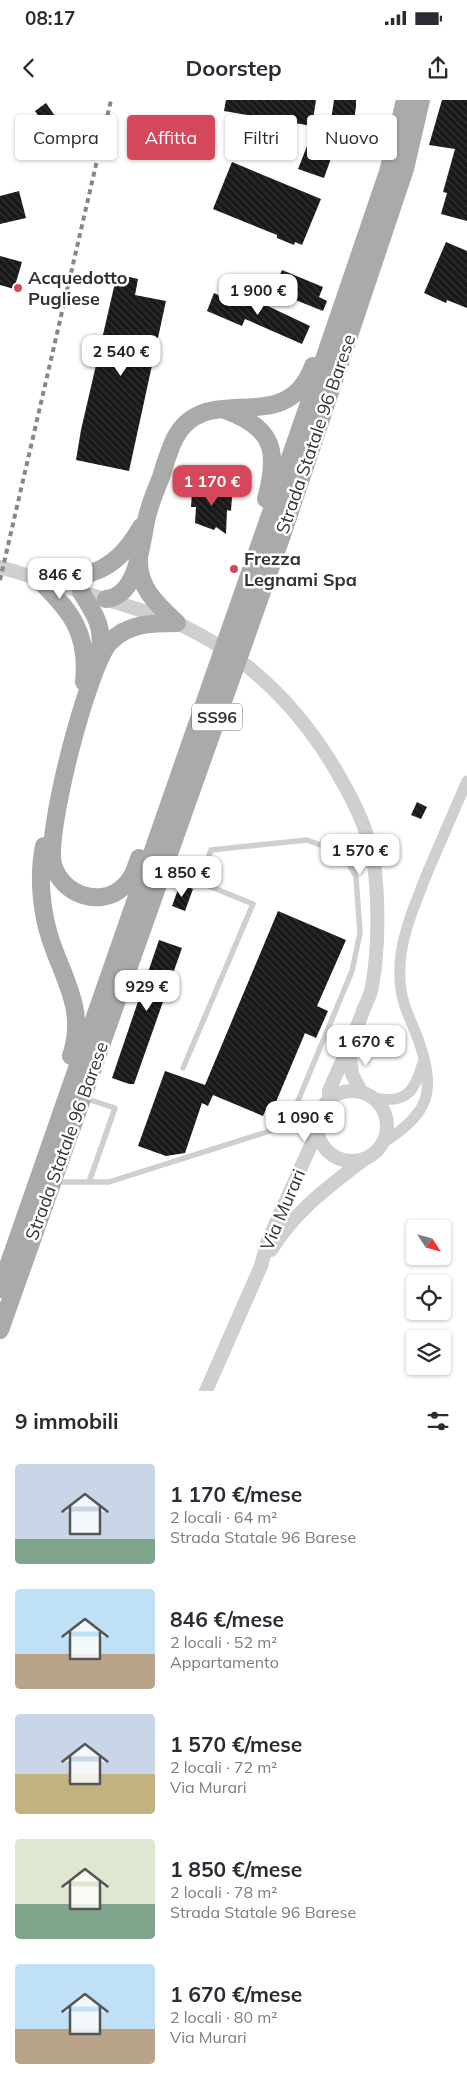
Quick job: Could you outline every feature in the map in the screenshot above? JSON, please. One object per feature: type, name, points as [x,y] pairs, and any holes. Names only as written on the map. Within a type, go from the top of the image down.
[{"type":"main road","name":"Strada Statale 96 Barese","points":[[0,1289],[230,632],[388,172],[405,100]]},
{"type":"main road","name":"Strada Statale 96 Barese","points":[[0,1330],[281,538],[405,169],[421,100]]},
{"type":"main road","points":[[106,600],[115,598],[126,588],[139,559],[147,516],[172,446],[180,430],[203,412],[273,405],[288,399],[302,387],[310,373],[332,313],[364,241]]},
{"type":"main road","points":[[222,409],[246,418],[258,428],[268,440],[273,456],[266,498],[245,558],[230,632]]},
{"type":"main road","points":[[40,579],[80,577],[92,574],[110,563],[127,549],[147,516]]},
{"type":"main road","points":[[139,559],[140,576],[147,592],[180,625]]},
{"type":"main road","points":[[40,579],[66,607],[77,624],[81,635],[86,659],[82,703]]},
{"type":"main road","points":[[81,592],[101,630],[102,643],[99,658]]},
{"type":"main road","points":[[46,1156],[46,1127],[74,1047],[77,1027],[74,999],[47,926],[41,886],[44,848],[57,807],[82,703],[103,651],[114,638],[132,628],[152,623],[180,625]]},
{"type":"main road","points":[[57,807],[51,854],[52,863],[58,875],[67,886],[80,895],[95,898],[110,895],[123,888],[132,876],[159,802],[188,749]]},
{"type":"street","points":[[0,567],[180,625],[227,652],[268,682],[298,714],[321,745],[358,808],[372,857],[376,895],[372,988],[349,1049],[329,1091],[329,1099],[317,1122],[318,1138],[324,1148],[331,1155],[346,1161],[363,1160],[371,1156],[383,1143],[409,1124],[422,1106],[429,1084],[420,1046],[404,1003],[399,977],[401,952],[420,892],[467,780]]},
{"type":"street","points":[[349,1049],[352,1074],[360,1092]]},
{"type":"street","points":[[329,1099],[344,1092],[360,1092],[374,1098],[394,1100],[407,1094],[417,1083],[424,1059]]},
{"type":"street","points":[[374,1098],[382,1107],[386,1119],[387,1131],[383,1143]]},
{"type":"street","name":"Via Murari","points":[[206,1391],[261,1266],[267,1243],[311,1145],[317,1122]]},
{"type":"street","name":"Via Murari","points":[[261,1266],[296,1215],[363,1160]]},
{"type":"lane","points":[[183,1068],[253,904],[199,882],[211,850],[307,840],[342,853],[356,877],[360,933],[352,971],[290,1120]]},
{"type":"lane","points":[[167,858],[205,866]]},
{"type":"lane","points":[[82,1098],[115,1108],[89,1182]]},
{"type":"lane","points":[[52,1182],[109,1182],[270,1131],[290,1120],[317,1122]]},
{"type":"building","points":[[226,100],[316,100],[314,115],[307,115],[307,125],[297,123],[297,115],[247,115],[224,111]]},
{"type":"building","points":[[334,100],[356,100],[355,115],[332,115]]},
{"type":"building","points":[[442,100],[467,100],[467,221],[441,214],[447,193],[443,192],[455,149],[429,145]]},
{"type":"building","points":[[46,103],[54,115],[38,115],[35,111]]},
{"type":"building","points":[[307,146],[307,160],[330,160],[324,178],[298,169]]},
{"type":"building","points":[[232,162],[321,199],[302,245],[295,242],[294,245],[277,238],[277,235],[213,209]]},
{"type":"building","points":[[19,191],[26,218],[0,224],[0,196]]},
{"type":"building","points":[[446,242],[467,251],[467,308],[447,300],[446,303],[424,293]]},
{"type":"building","points":[[0,256],[22,262],[14,289],[0,285]]},
{"type":"building","points":[[282,270],[323,287],[319,297],[327,301],[323,311],[273,291]]},
{"type":"building","points":[[117,274],[138,279],[135,295],[166,301],[129,471],[76,460],[81,430]]},
{"type":"building","points":[[214,293],[236,303],[240,293],[310,326],[302,344],[245,319],[242,326],[207,311]]},
{"type":"building","points":[[197,486],[229,486],[228,497],[232,497],[231,511],[227,510],[226,534],[216,527],[214,530],[195,523],[196,507],[191,507],[192,492],[197,492]]},
{"type":"building","points":[[417,802],[427,807],[421,819],[411,815]]},
{"type":"building","points":[[180,884],[193,889],[185,911],[172,906]]},
{"type":"building","points":[[278,911],[346,940],[317,1006],[328,1011],[316,1038],[305,1033],[273,1109],[267,1107],[263,1116],[213,1095],[208,1106],[202,1103],[185,1153],[166,1156],[138,1146],[165,1071],[205,1085]]},
{"type":"building","points":[[159,940],[182,948],[134,1084],[129,1084],[112,1078]]},
{"type":"railway","points":[[0,580],[111,100]]},
{"type":"place","name":"Acquedotto Pugliese","points":[[18,288]]},
{"type":"place","name":"Frezza Legnami Spa","points":[[234,569]]}]
